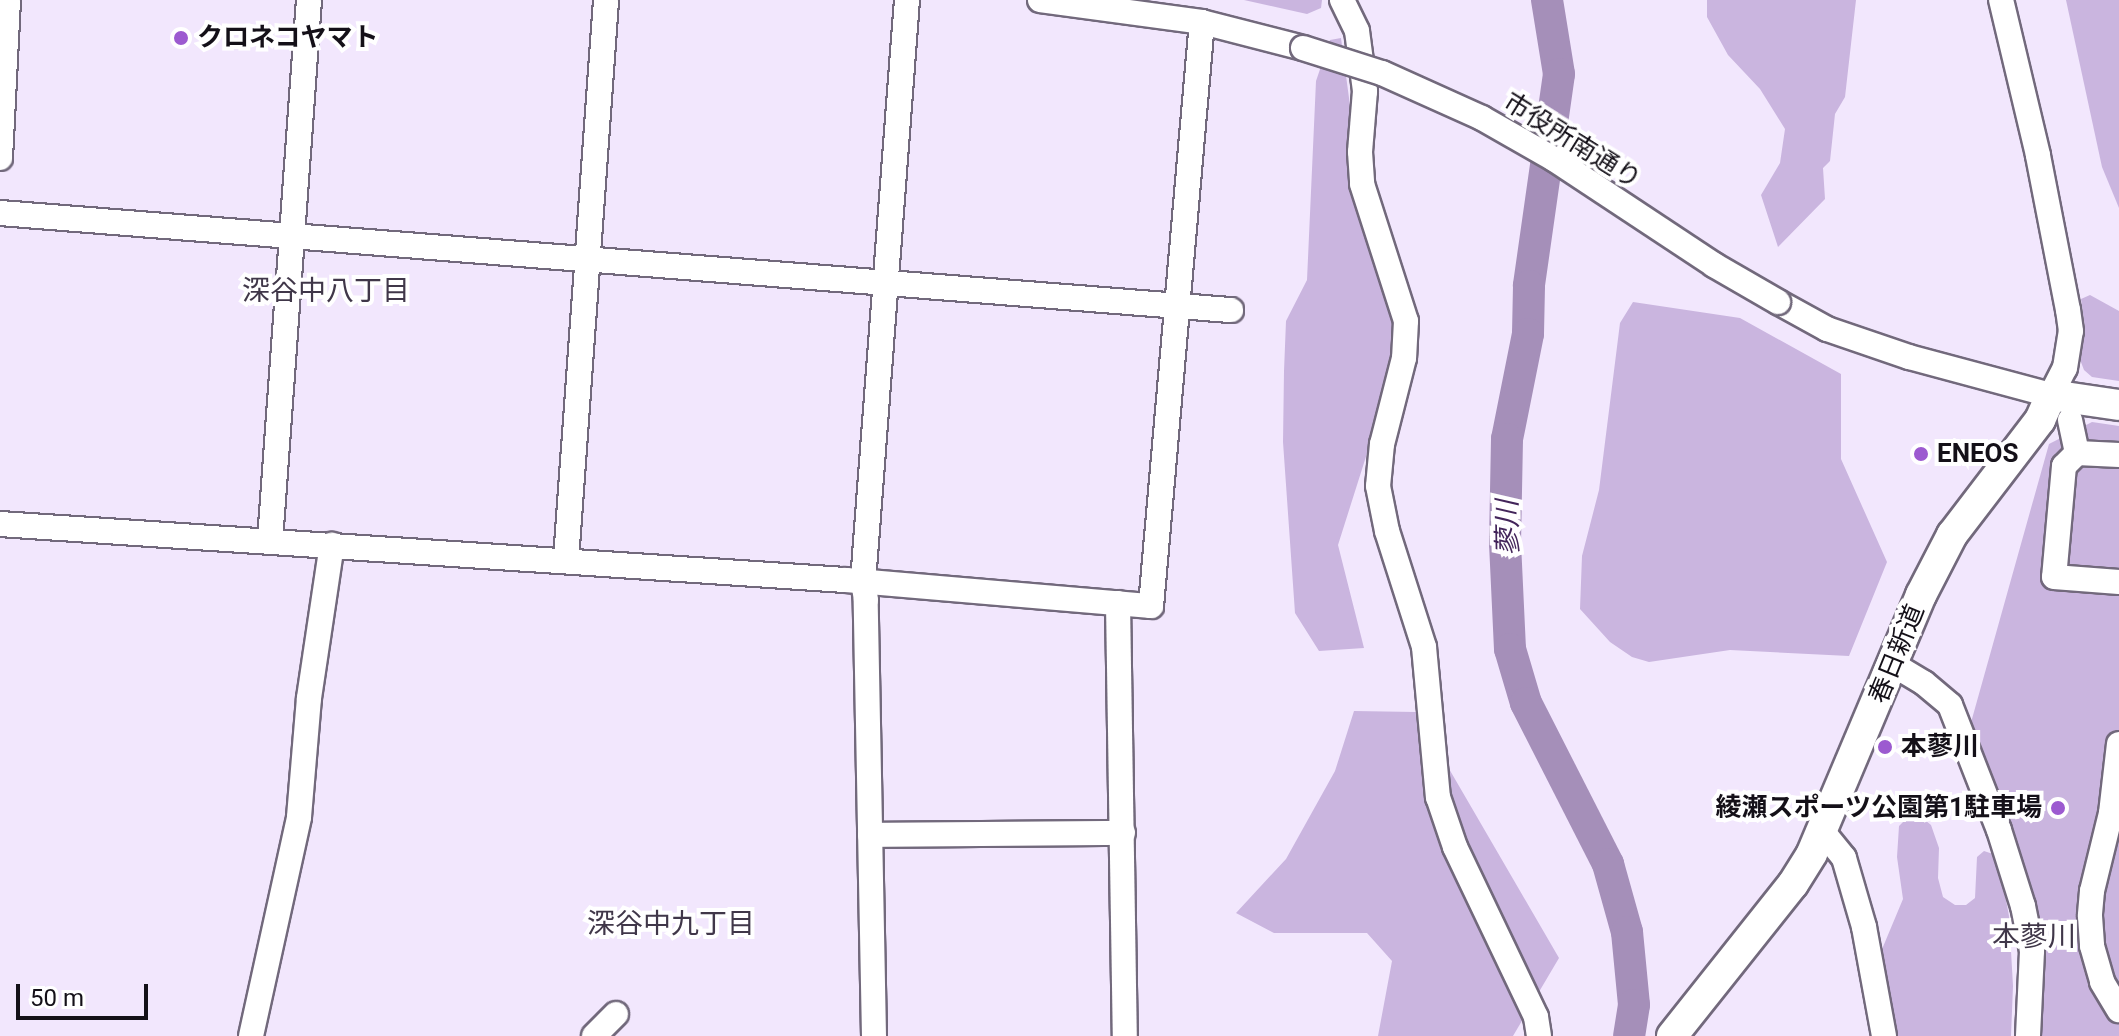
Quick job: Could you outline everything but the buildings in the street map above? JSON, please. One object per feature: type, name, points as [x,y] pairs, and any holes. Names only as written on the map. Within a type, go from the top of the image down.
[{"type":"main road","points":[[2051,395],[2119,405]]},
{"type":"main road","name":"春日新道","points":[[1672,1036],[1793,884],[1823,832],[1921,595],[1952,535],[2040,420],[2051,395]]},
{"type":"street","points":[[0,158],[8,0]]},
{"type":"street","points":[[270,541],[309,0]]},
{"type":"street","points":[[566,560],[606,0]]},
{"type":"street","points":[[874,1036],[866,600],[863,582],[907,0]]},
{"type":"street","name":"市役所南通り","points":[[1040,0],[1202,22],[1303,48],[1382,73],[1494,124],[1554,159],[1740,281],[1827,329],[1909,357],[2051,395]]},
{"type":"street","points":[[1342,0],[1357,31],[1365,91],[1360,152],[1362,184],[1406,321],[1404,358],[1382,444],[1378,486],[1387,531],[1424,647],[1438,797],[1455,847],[1536,1017],[1539,1036]]},
{"type":"street","points":[[2001,0],[2038,155],[2071,331],[2065,368],[2051,395]]},
{"type":"street","points":[[0,524],[566,560],[1151,606],[1202,22]]},
{"type":"street","points":[[0,213],[1231,310]]},
{"type":"street","points":[[2070,420],[2077,453]]},
{"type":"street","points":[[2119,455],[2077,453],[2064,466],[2054,577],[2119,582]]},
{"type":"street","points":[[251,1036],[299,817],[309,698],[332,545]]},
{"type":"street","points":[[1118,603],[1125,1036]]},
{"type":"street","points":[[1894,665],[1924,683],[1950,705],[1999,830],[2023,906],[2032,951],[2028,1036]]},
{"type":"street","points":[[2119,744],[2111,813],[2092,891],[2090,916],[2097,965],[2119,1010]]},
{"type":"street","points":[[1823,832],[1844,858],[1864,927],[1884,1036]]},
{"type":"street","points":[[870,835],[1123,833]]},
{"type":"street","points":[[594,1036],[616,1014]]},
{"type":"shaded area","points":[[1244,0],[1322,0],[1321,8],[1307,14]]},
{"type":"shaded area","points":[[1707,0],[1856,0],[1845,97],[1835,114],[1830,161],[1823,168],[1825,199],[1778,247],[1761,195],[1780,163],[1785,129],[1760,89],[1728,55],[1707,17]]},
{"type":"shaded area","points":[[2066,0],[2119,0],[2119,208],[2102,167]]},
{"type":"shaded area","points":[[1341,38],[1355,143],[1391,296],[1395,365],[1338,545],[1364,648],[1319,651],[1295,613],[1283,442],[1284,371],[1286,321],[1307,280],[1316,81],[1330,40]]},
{"type":"shaded area","points":[[2090,295],[2119,311],[2119,381],[2092,377],[2084,370],[2079,357],[2085,328],[2081,299]]},
{"type":"shaded area","points":[[1633,302],[1740,318],[1841,374],[1841,459],[1887,562],[1849,656],[1730,650],[1649,662],[1632,657],[1610,642],[1580,609],[1582,556],[1599,490],[1620,323]]},
{"type":"shaded area","points":[[2092,422],[2119,426],[2119,1036],[2041,1036],[2040,950],[1970,726],[2049,444]]},
{"type":"shaded area","points":[[1354,711],[1416,712],[1559,958],[1513,1036],[1378,1036],[1392,961],[1367,933],[1274,933],[1236,913],[1286,859],[1335,771]]},
{"type":"shaded area","points":[[1914,811],[1931,825],[1939,848],[1938,878],[1943,897],[1955,905],[1966,905],[1975,898],[1977,857],[1984,851],[1993,854],[2000,868],[2009,916],[2013,986],[2011,1036],[1876,1036],[1880,954],[1903,899],[1897,857],[1899,826]]},
{"type":"waterway","name":"蓼川","points":[[1547,0],[1559,74],[1529,286],[1528,334],[1507,439],[1505,543],[1510,649],[1526,703],[1608,864],[1627,932],[1634,1005],[1629,1036]]},
{"type":"place","name":"クロネコヤマト","points":[[181,38]]},
{"type":"place","name":"ENEOS","points":[[1921,454]]},
{"type":"place","name":"本蓼川","points":[[1885,747]]},
{"type":"place","name":"綾瀬スポーツ公園第1駐車場","points":[[2058,808]]},
{"type":"district","name":"深谷中八丁目","points":[[326,291]]},
{"type":"district","name":"深谷中九丁目","points":[[671,924]]},
{"type":"district","name":"本蓼川","points":[[2034,937]]}]
